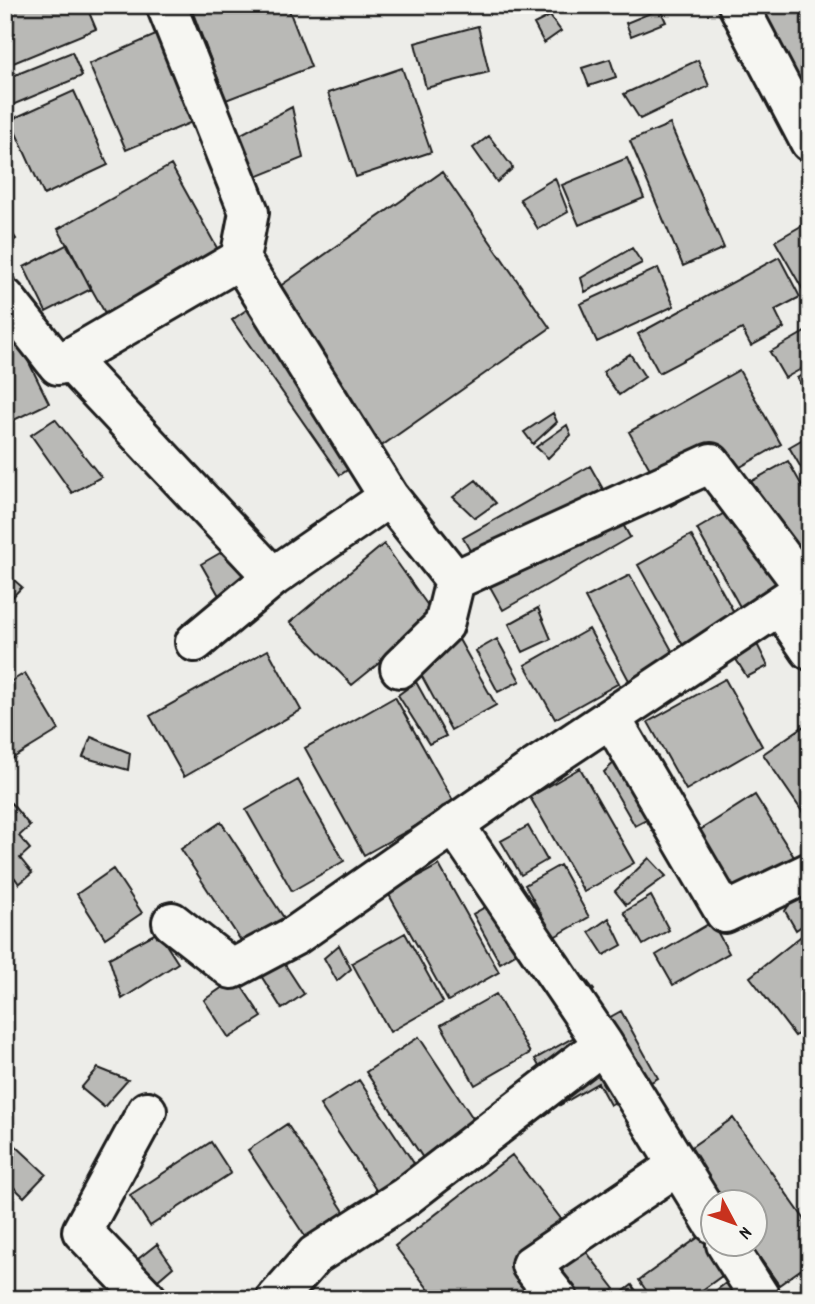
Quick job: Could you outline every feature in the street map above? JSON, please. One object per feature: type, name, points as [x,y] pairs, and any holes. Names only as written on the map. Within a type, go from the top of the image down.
[{"type":"street","points":[[166,5],[249,212],[240,259],[389,497],[455,580]]},
{"type":"street","points":[[738,5],[799,99],[810,142]]},
{"type":"street","points":[[5,298],[58,365],[240,259]]},
{"type":"street","points":[[68,359],[273,577]]},
{"type":"street","points":[[455,580],[711,463],[798,593],[810,650]]},
{"type":"street","points":[[195,642],[273,577],[389,497]]},
{"type":"street","points":[[400,668],[444,625],[455,580]]},
{"type":"street","points":[[172,922],[232,969],[296,936],[454,824],[798,593]]},
{"type":"street","points":[[611,718],[725,913],[810,872]]},
{"type":"street","points":[[454,824],[603,1044],[700,1203]]},
{"type":"street","points":[[276,1299],[315,1255],[405,1198],[603,1044]]},
{"type":"street","points":[[147,1111],[82,1231],[147,1299]]},
{"type":"street","points":[[558,1299],[531,1265],[677,1166]]},
{"type":"street","points":[[735,1258],[761,1299]]},
{"type":"building","points":[[5,5],[86,5],[96,29],[6,66]]},
{"type":"building","points":[[190,5],[287,5],[311,67],[226,100]]},
{"type":"building","points":[[756,5],[810,5],[810,82],[790,90]]},
{"type":"building","points":[[660,9],[666,22],[631,36],[626,23]]},
{"type":"building","points":[[550,16],[561,31],[544,43],[534,24]]},
{"type":"building","points":[[478,26],[489,72],[426,88],[415,43]]},
{"type":"building","points":[[174,27],[211,114],[126,150],[89,64]]},
{"type":"building","points":[[72,52],[82,76],[5,108],[5,79]]},
{"type":"building","points":[[610,59],[616,77],[589,86],[582,68]]},
{"type":"building","points":[[698,60],[709,86],[640,119],[624,94]]},
{"type":"building","points":[[402,68],[431,152],[356,177],[328,93]]},
{"type":"building","points":[[74,91],[108,165],[44,195],[10,120]]},
{"type":"building","points":[[292,107],[303,158],[246,181],[228,141]]},
{"type":"building","points":[[670,124],[724,248],[683,266],[630,141]]},
{"type":"building","points":[[489,136],[513,168],[497,182],[473,148]]},
{"type":"building","points":[[627,158],[644,198],[579,225],[562,185]]},
{"type":"building","points":[[171,165],[237,284],[124,347],[58,229]]},
{"type":"building","points":[[442,172],[550,328],[340,475],[232,320]]},
{"type":"building","points":[[555,178],[568,212],[538,229],[520,199]]},
{"type":"building","points":[[810,221],[810,302],[775,241]]},
{"type":"building","points":[[5,222],[16,239],[5,247]]},
{"type":"building","points":[[68,244],[91,289],[46,312],[24,267]]},
{"type":"building","points":[[632,248],[642,263],[585,292],[581,278]]},
{"type":"building","points":[[779,257],[800,297],[775,310],[784,328],[751,346],[742,329],[659,373],[638,334]]},
{"type":"building","points":[[658,268],[674,306],[597,342],[580,304]]},
{"type":"building","points":[[5,314],[49,403],[14,420],[5,404]]},
{"type":"building","points":[[810,329],[810,364],[785,378],[770,352]]},
{"type":"building","points":[[630,354],[645,377],[619,395],[603,372]]},
{"type":"building","points":[[739,370],[781,444],[671,506],[629,432]]},
{"type":"building","points":[[810,370],[810,400],[797,378]]},
{"type":"building","points":[[553,413],[557,422],[533,444],[524,432]]},
{"type":"building","points":[[55,419],[101,477],[72,493],[31,435]]},
{"type":"building","points":[[567,425],[571,435],[548,458],[536,447]]},
{"type":"building","points":[[810,435],[810,483],[789,447]]},
{"type":"building","points":[[788,461],[810,500],[810,574],[748,483]]},
{"type":"building","points":[[590,466],[630,537],[503,610],[463,538]]},
{"type":"building","points":[[476,480],[496,503],[475,518],[453,497]]},
{"type":"building","points":[[747,500],[800,594],[749,623],[697,529]]},
{"type":"building","points":[[691,535],[741,625],[689,656],[638,565]]},
{"type":"building","points":[[384,544],[436,617],[352,685],[290,622]]},
{"type":"building","points":[[227,549],[249,581],[221,599],[201,564]]},
{"type":"building","points":[[5,572],[22,587],[5,605]]},
{"type":"building","points":[[630,575],[679,663],[633,688],[585,598]]},
{"type":"building","points":[[538,608],[551,639],[523,652],[509,624]]},
{"type":"building","points":[[589,629],[619,683],[555,719],[525,665]]},
{"type":"building","points":[[457,636],[496,705],[451,730],[413,660]]},
{"type":"building","points":[[754,638],[768,666],[747,677],[732,653]]},
{"type":"building","points":[[497,639],[520,681],[498,692],[476,651]]},
{"type":"building","points":[[268,650],[301,710],[184,777],[150,716]]},
{"type":"building","points":[[25,673],[59,730],[5,763],[5,685]]},
{"type":"building","points":[[725,679],[762,746],[686,790],[648,722]]},
{"type":"building","points":[[416,682],[446,736],[429,744],[398,695]]},
{"type":"building","points":[[395,697],[455,804],[364,855],[305,748]]},
{"type":"building","points":[[810,722],[810,823],[763,754]]},
{"type":"building","points":[[91,737],[130,753],[128,770],[83,757]]},
{"type":"building","points":[[632,746],[672,807],[635,826],[604,772]]},
{"type":"building","points":[[580,768],[634,863],[584,892],[530,797]]},
{"type":"building","points":[[298,780],[344,861],[292,891],[246,810]]},
{"type":"building","points":[[755,795],[794,857],[725,900],[686,839]]},
{"type":"building","points":[[11,803],[30,826],[19,836],[30,849],[20,858],[32,873],[19,884],[15,878],[5,887],[5,807]]},
{"type":"building","points":[[221,822],[290,927],[249,953],[181,849]]},
{"type":"building","points":[[528,826],[547,860],[521,875],[501,841]]},
{"type":"building","points":[[649,858],[666,876],[626,905],[615,891]]},
{"type":"building","points":[[439,865],[499,972],[448,1001],[388,893]]},
{"type":"building","points":[[560,865],[589,917],[554,937],[525,885]]},
{"type":"building","points":[[113,869],[142,913],[105,938],[77,894]]},
{"type":"building","points":[[810,873],[810,920],[796,930],[785,911]]},
{"type":"building","points":[[512,892],[539,940],[500,963],[473,914]]},
{"type":"building","points":[[651,896],[669,930],[643,945],[624,912]]},
{"type":"building","points":[[609,918],[622,945],[604,955],[589,932]]},
{"type":"building","points":[[712,922],[729,953],[673,985],[656,955]]},
{"type":"building","points":[[810,929],[810,1025],[795,1036],[750,977]]},
{"type":"building","points":[[158,932],[178,963],[122,999],[109,958]]},
{"type":"building","points":[[405,933],[443,1002],[390,1032],[352,963]]},
{"type":"building","points":[[339,945],[351,969],[337,981],[324,958]]},
{"type":"building","points":[[280,957],[304,994],[282,1009],[258,971]]},
{"type":"building","points":[[584,977],[594,990],[582,1004],[569,987]]},
{"type":"building","points":[[236,978],[262,1017],[229,1038],[204,1000]]},
{"type":"building","points":[[496,994],[530,1053],[475,1085],[441,1025]]},
{"type":"building","points":[[621,1011],[658,1078],[610,1105],[598,1083],[560,1105],[535,1059]]},
{"type":"building","points":[[419,1037],[482,1132],[429,1167],[366,1072]]},
{"type":"building","points":[[98,1068],[128,1080],[104,1107],[81,1088]]},
{"type":"building","points":[[359,1080],[419,1171],[380,1196],[320,1105]]},
{"type":"building","points":[[733,1118],[810,1227],[810,1263],[779,1285],[760,1258],[770,1258],[770,1188],[710,1188],[684,1152]]},
{"type":"building","points":[[287,1124],[347,1216],[308,1241],[248,1150]]},
{"type":"building","points":[[211,1142],[231,1173],[150,1226],[130,1195]]},
{"type":"building","points":[[14,1144],[46,1174],[24,1197],[5,1179],[5,1153]]},
{"type":"building","points":[[512,1155],[615,1289],[602,1299],[436,1299],[395,1246]]},
{"type":"building","points":[[700,1236],[700,1258],[721,1258],[730,1270],[690,1299],[652,1299],[639,1280]]},
{"type":"building","points":[[157,1244],[173,1267],[151,1286],[133,1263]]},
{"type":"building","points":[[731,1279],[745,1299],[705,1299]]},
{"type":"building","points":[[632,1285],[642,1299],[614,1299]]}]
